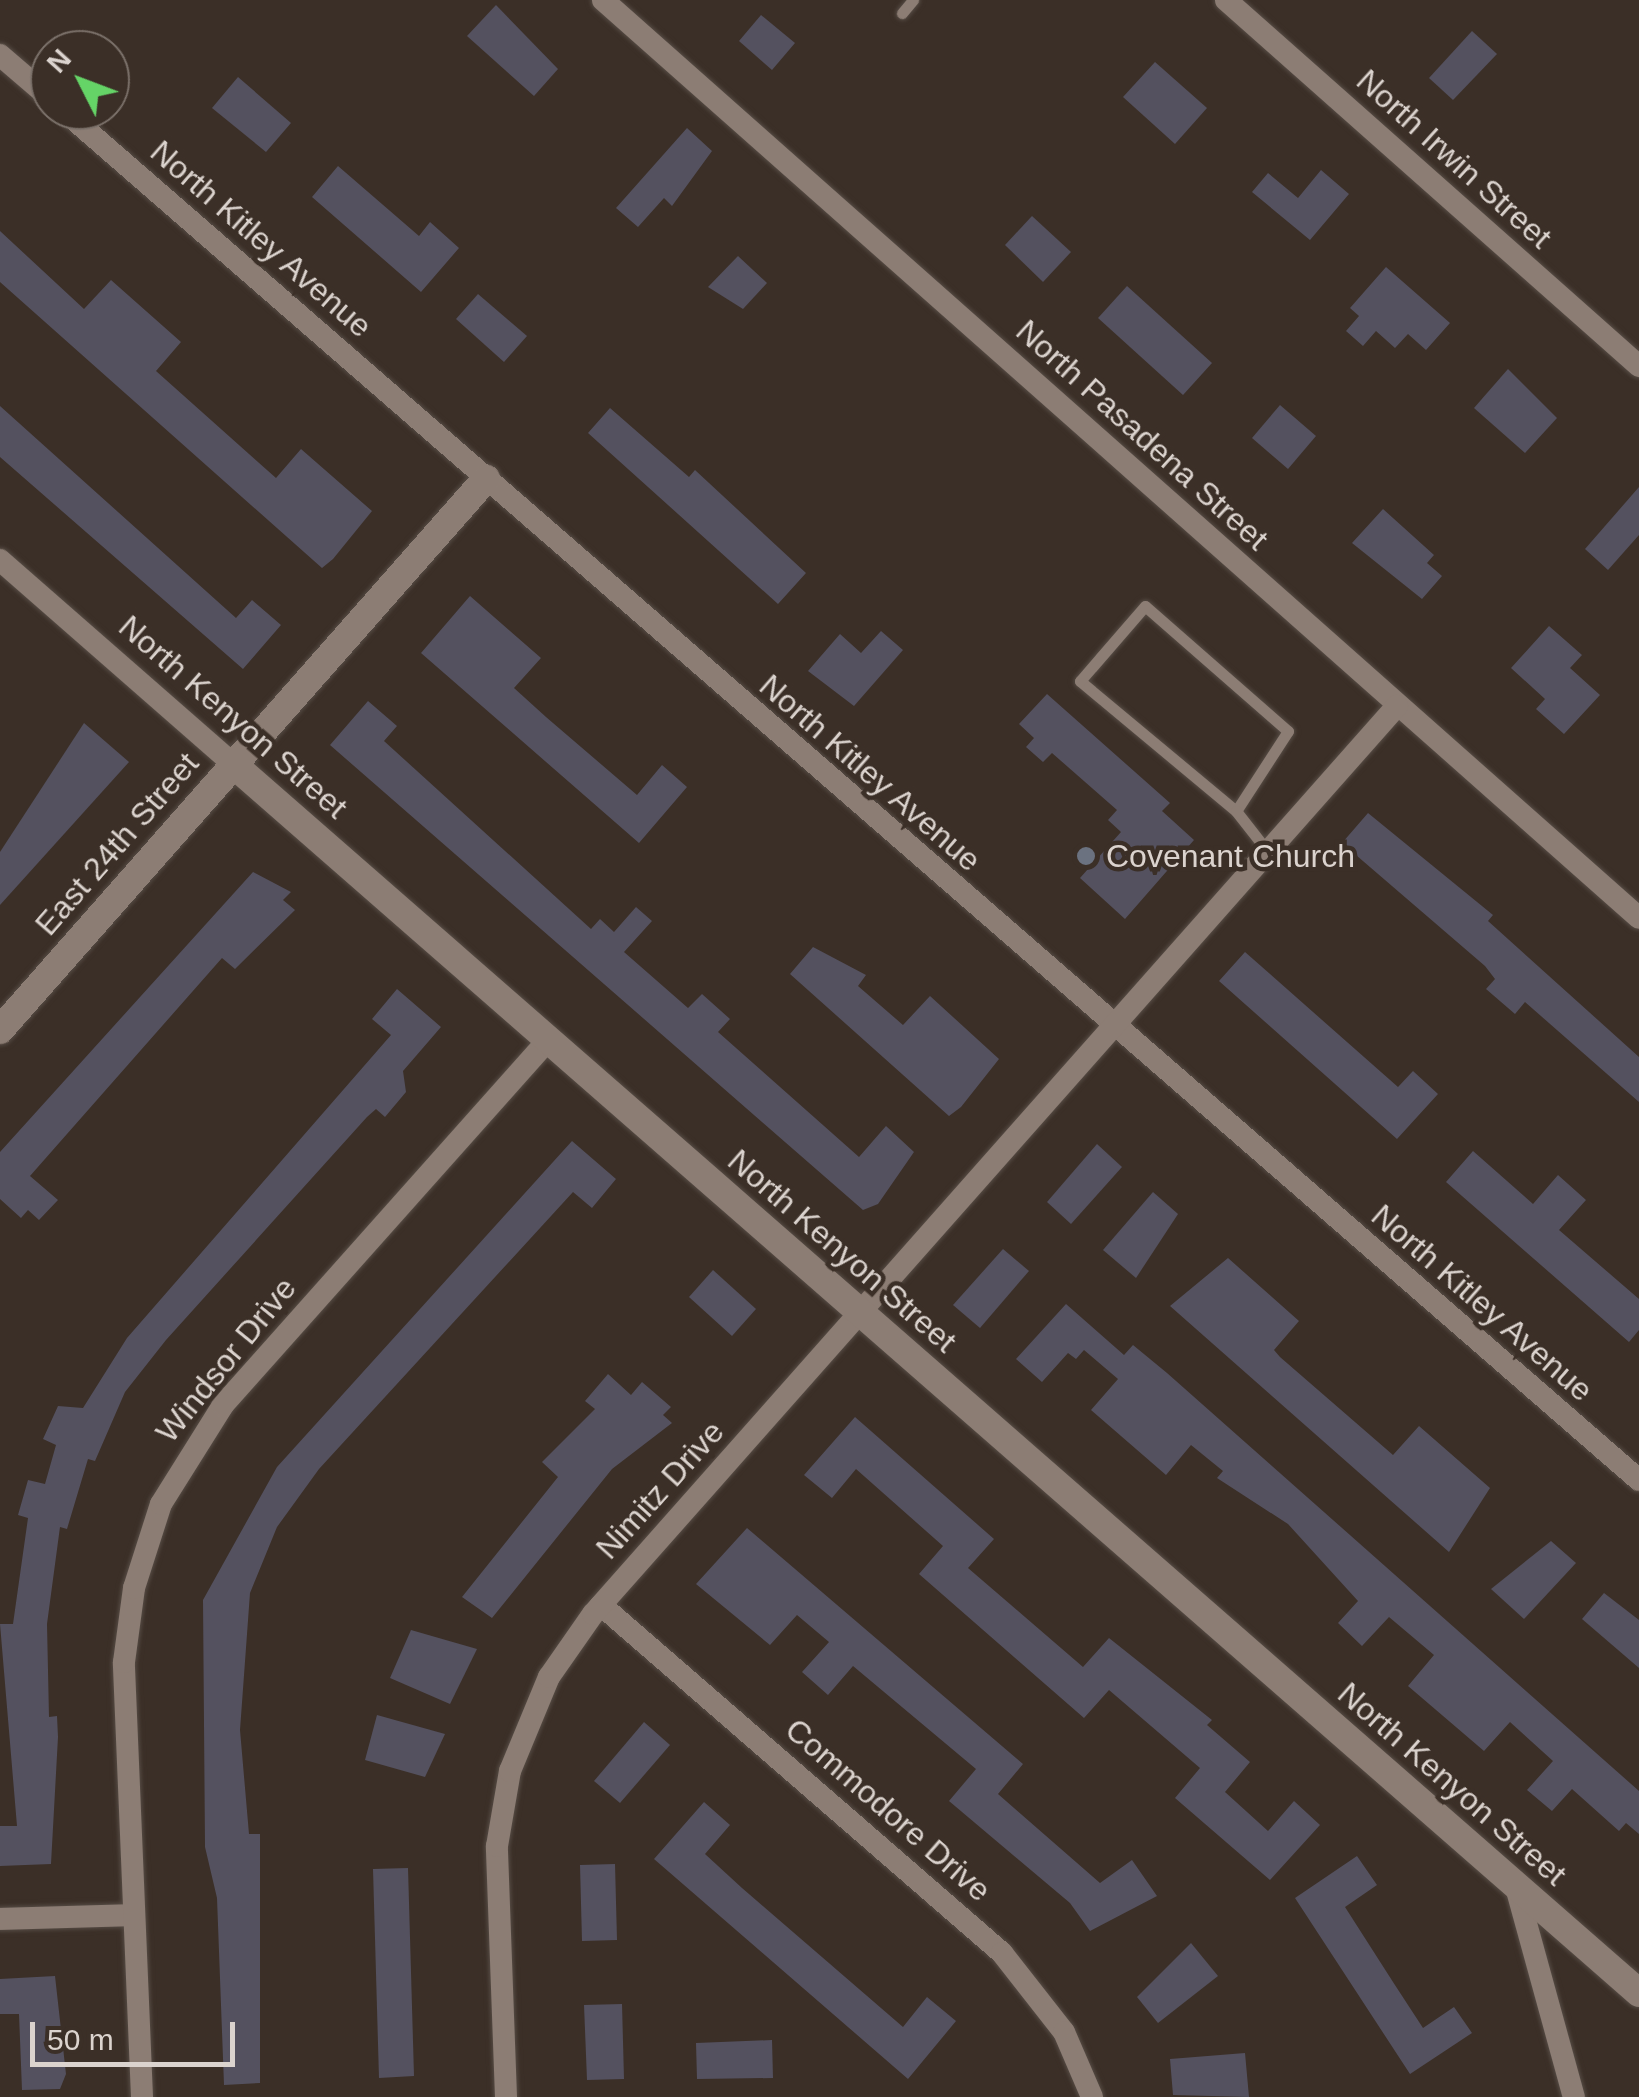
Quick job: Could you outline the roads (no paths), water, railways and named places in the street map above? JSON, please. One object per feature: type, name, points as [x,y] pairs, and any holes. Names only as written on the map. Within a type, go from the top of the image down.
[{"type":"street","name":"North Pasadena Street","points":[[603,0],[1639,918]]},
{"type":"street","name":"North Irwin Street","points":[[1226,0],[1639,366]]},
{"type":"street","points":[[0,55],[30,81]]},
{"type":"street","name":"North Kitley Avenue","points":[[87,130],[1111,1029],[1639,1480]]},
{"type":"street","name":"East 24th Street","points":[[0,1030],[486,479]]},
{"type":"street","name":"North Kenyon Street","points":[[0,560],[1639,1993]]},
{"type":"street","name":"Nimitz Drive","points":[[506,2097],[495,1884],[504,1796],[532,1710],[601,1604],[1397,706]]},
{"type":"street","name":"Windsor Drive","points":[[142,2097],[124,1650],[161,1504],[223,1406],[548,1040]]},
{"type":"street","name":"Commodore Drive","points":[[601,1604],[1011,1962],[1064,2032],[1092,2097]]},
{"type":"street","points":[[1516,1887],[1574,2097]]},
{"type":"street","points":[[0,1918],[134,1915]]},
{"type":"lane","points":[[902,12],[913,0]]},
{"type":"lane","points":[[1236,811],[1288,731],[1144,606],[1080,681],[1236,811],[1268,852]]},
{"type":"place","name":"Covenant Church","points":[[1086,856]]}]
